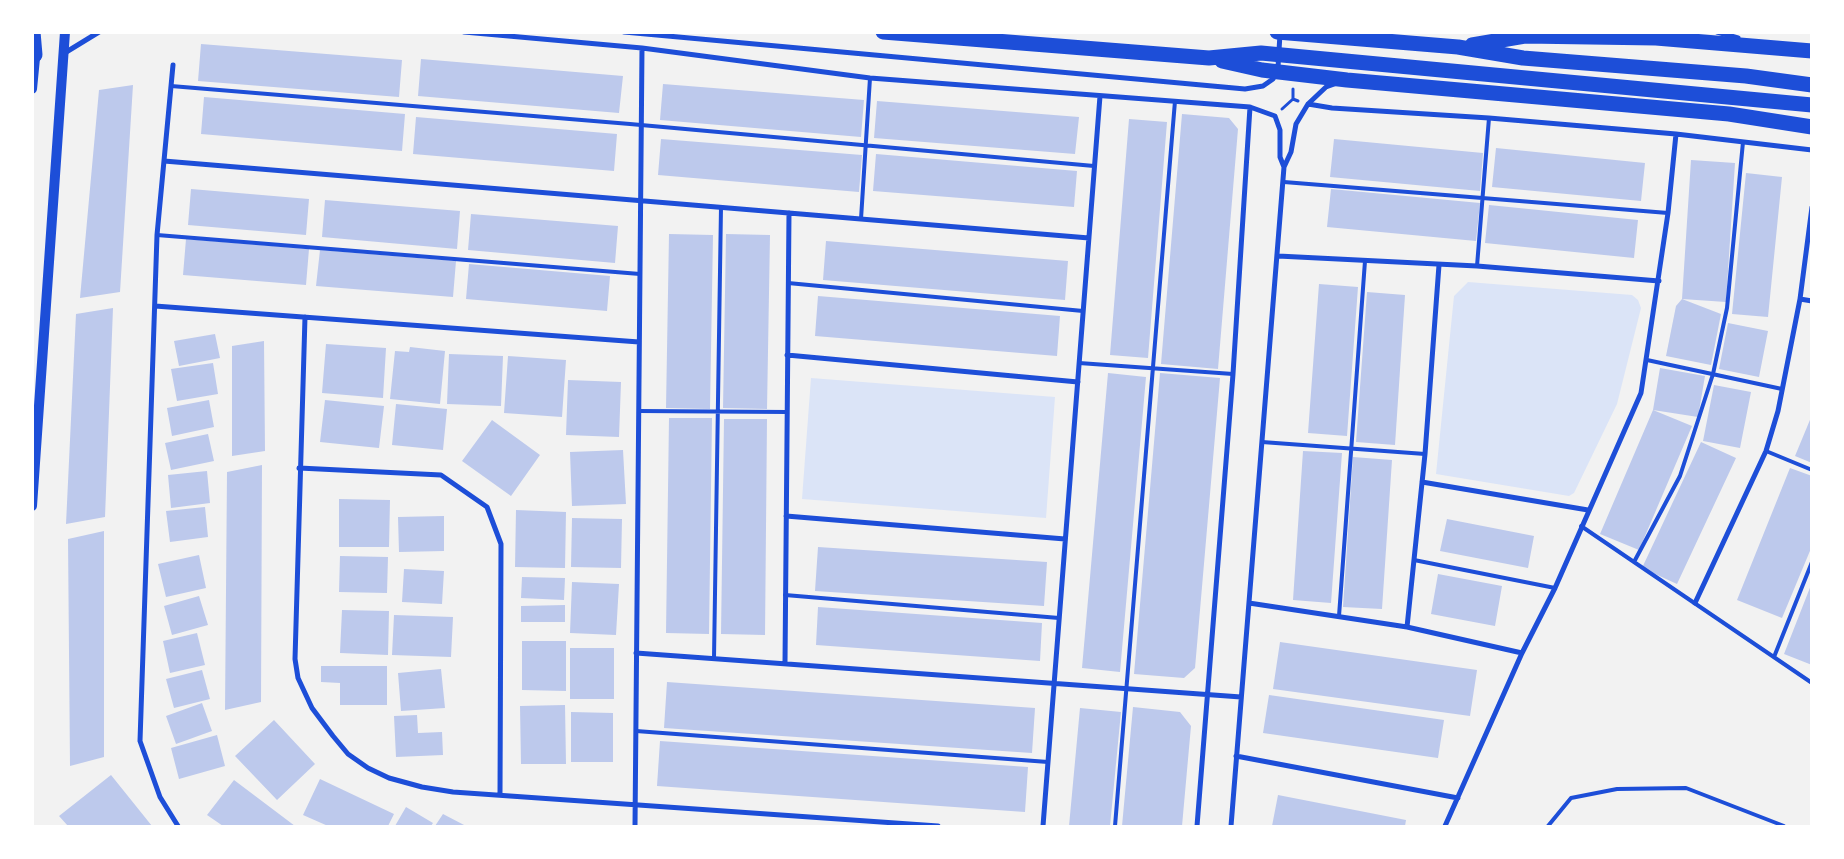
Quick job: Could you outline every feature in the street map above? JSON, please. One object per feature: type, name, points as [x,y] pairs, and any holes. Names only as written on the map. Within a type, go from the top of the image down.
[{"type":"highway","points":[[33,32],[35,56]]},
{"type":"highway","points":[[883,32],[1209,58],[1262,70],[1347,80],[1729,114],[1812,127]]},
{"type":"highway","points":[[1278,32],[1458,47],[1523,58],[1746,76],[1812,85]]},
{"type":"highway","points":[[1458,47],[1525,36],[1656,38],[1812,51]]},
{"type":"highway","points":[[1209,58],[1261,53],[1812,105]]},
{"type":"main road","points":[[32,89],[37,32]]},
{"type":"main road","points":[[32,506],[65,32]]},
{"type":"street","points":[[63,54],[99,32]]},
{"type":"street","points":[[464,32],[642,48],[870,78],[1250,107],[1275,116],[1280,130],[1280,157],[1284,167],[1284,182],[1231,826]]},
{"type":"street","points":[[624,32],[1245,88],[1263,86],[1273,80],[1278,68],[1278,32]]},
{"type":"street","points":[[1717,32],[1764,46]]},
{"type":"street","points":[[635,826],[642,48]]},
{"type":"street","points":[[173,65],[158,235],[154,306],[140,741],[160,797],[178,826]]},
{"type":"street","points":[[1284,167],[1291,152],[1296,124],[1308,104],[1326,87],[1347,80]]},
{"type":"street","points":[[1043,826],[1100,96]]},
{"type":"street","points":[[1308,104],[1332,108],[1489,118],[1676,134],[1812,150]]},
{"type":"street","points":[[1197,826],[1234,374],[1250,107]]},
{"type":"street","points":[[1445,826],[1522,653],[1556,588],[1588,510],[1641,393],[1668,213],[1676,134]]},
{"type":"street","points":[[164,161],[1089,238]]},
{"type":"street","points":[[1695,603],[1766,451],[1782,389],[1800,299],[1812,207]]},
{"type":"street","points":[[785,662],[789,213]]},
{"type":"street","points":[[1278,256],[1477,266],[1658,281]]},
{"type":"street","points":[[1407,627],[1425,454],[1438,265]]},
{"type":"street","points":[[1800,299],[1812,301]]},
{"type":"street","points":[[154,306],[639,342]]},
{"type":"street","points":[[305,317],[299,468],[295,659],[298,678],[312,708],[332,736],[348,754],[368,768],[389,778],[422,787],[453,792],[938,826]]},
{"type":"street","points":[[787,355],[1078,382]]},
{"type":"street","points":[[299,468],[441,475],[487,507],[501,544],[500,795]]},
{"type":"street","points":[[1422,482],[1588,510]]},
{"type":"street","points":[[786,516],[1065,539]]},
{"type":"street","points":[[1249,604],[1407,627],[1522,653]]},
{"type":"street","points":[[636,653],[785,662],[1241,697]]},
{"type":"street","points":[[1236,756],[1458,798]]},
{"type":"lane","points":[[861,219],[870,78]]},
{"type":"lane","points":[[171,86],[641,125],[1094,166]]},
{"type":"lane","points":[[1115,826],[1175,101]]},
{"type":"lane","points":[[1477,266],[1489,118]]},
{"type":"lane","points":[[1634,562],[1680,476],[1713,374],[1727,308],[1743,142]]},
{"type":"lane","points":[[1284,182],[1668,213]]},
{"type":"lane","points":[[714,658],[721,207]]},
{"type":"lane","points":[[158,235],[640,274]]},
{"type":"lane","points":[[1339,616],[1365,261]]},
{"type":"lane","points":[[788,283],[1083,311]]},
{"type":"lane","points":[[1647,360],[1782,389]]},
{"type":"lane","points":[[1079,363],[1234,374]]},
{"type":"lane","points":[[639,411],[787,412]]},
{"type":"lane","points":[[1262,442],[1425,454]]},
{"type":"lane","points":[[1766,451],[1812,470]]},
{"type":"lane","points":[[1582,526],[1812,684]]},
{"type":"lane","points":[[1414,560],[1556,588]]},
{"type":"lane","points":[[1774,657],[1812,562]]},
{"type":"lane","points":[[785,596],[1059,618]]},
{"type":"lane","points":[[636,731],[1048,762]]},
{"type":"lane","points":[[1548,826],[1571,798],[1617,789],[1686,788],[1784,826]]},
{"type":"path","points":[[1275,116],[1293,99],[1293,85]]},
{"type":"path","points":[[1293,99],[1308,104]]},
{"type":"shaded area","points":[[1468,282],[1632,295],[1638,300],[1641,308],[1617,404],[1574,493],[1569,496],[1436,474],[1454,296]]},
{"type":"shaded area","points":[[811,378],[1055,397],[1046,518],[802,499]]},
{"type":"building","points":[[201,44],[402,60],[399,97],[198,81]]},
{"type":"building","points":[[421,59],[623,76],[619,113],[418,96]]},
{"type":"building","points":[[663,84],[864,100],[861,137],[660,120]]},
{"type":"building","points":[[133,85],[120,292],[80,298],[99,90]]},
{"type":"building","points":[[204,97],[405,114],[402,151],[201,134]]},
{"type":"building","points":[[877,101],[1079,117],[1075,154],[874,138]]},
{"type":"building","points":[[1182,114],[1229,118],[1238,129],[1218,369],[1161,364]]},
{"type":"building","points":[[416,117],[617,134],[614,171],[413,154]]},
{"type":"building","points":[[1129,119],[1167,122],[1148,358],[1110,355]]},
{"type":"building","points":[[661,139],[862,155],[859,192],[658,175]]},
{"type":"building","points":[[1334,139],[1483,153],[1480,191],[1330,177]]},
{"type":"building","points":[[1496,148],[1645,163],[1641,201],[1492,187]]},
{"type":"building","points":[[876,154],[1077,171],[1074,207],[873,191]]},
{"type":"building","points":[[1691,160],[1735,163],[1726,302],[1682,299]]},
{"type":"building","points":[[1746,173],[1782,177],[1768,317],[1732,314]]},
{"type":"building","points":[[191,189],[309,199],[306,235],[188,225]]},
{"type":"building","points":[[1331,189],[1480,203],[1476,241],[1327,227]]},
{"type":"building","points":[[325,200],[460,211],[457,249],[322,237]]},
{"type":"building","points":[[1489,205],[1638,220],[1634,258],[1485,243]]},
{"type":"building","points":[[471,214],[618,226],[615,263],[468,250]]},
{"type":"building","points":[[669,234],[713,235],[710,409],[666,408]]},
{"type":"building","points":[[726,234],[770,235],[767,409],[723,408]]},
{"type":"building","points":[[186,239],[309,249],[306,285],[183,275]]},
{"type":"building","points":[[826,241],[1068,261],[1065,300],[823,280]]},
{"type":"building","points":[[320,250],[456,261],[453,297],[316,286]]},
{"type":"building","points":[[469,264],[610,276],[607,311],[466,299]]},
{"type":"building","points":[[1319,284],[1358,287],[1347,436],[1308,433]]},
{"type":"building","points":[[1367,292],[1405,295],[1395,445],[1356,442]]},
{"type":"building","points":[[818,296],[1060,316],[1057,356],[815,336]]},
{"type":"building","points":[[1682,299],[1721,314],[1711,365],[1666,356],[1676,306]]},
{"type":"building","points":[[113,308],[105,517],[66,524],[76,314]]},
{"type":"building","points":[[1728,323],[1768,331],[1759,377],[1719,369]]},
{"type":"building","points":[[215,334],[220,358],[179,366],[174,341]]},
{"type":"building","points":[[264,341],[265,451],[232,456],[232,346]]},
{"type":"building","points":[[326,344],[386,348],[383,398],[322,393]]},
{"type":"building","points":[[410,347],[445,351],[440,404],[390,399],[395,351],[409,352]]},
{"type":"building","points":[[449,354],[503,356],[501,406],[447,404]]},
{"type":"building","points":[[508,356],[566,360],[562,417],[504,413]]},
{"type":"building","points":[[213,363],[218,394],[177,401],[171,369]]},
{"type":"building","points":[[1660,368],[1705,376],[1698,417],[1653,410]]},
{"type":"building","points":[[1108,373],[1146,377],[1120,672],[1082,668]]},
{"type":"building","points":[[1160,373],[1220,378],[1195,668],[1184,678],[1134,674]]},
{"type":"building","points":[[568,380],[621,382],[619,437],[566,435]]},
{"type":"building","points":[[1714,385],[1751,392],[1740,448],[1703,441]]},
{"type":"building","points":[[209,400],[214,427],[172,436],[167,408]]},
{"type":"building","points":[[325,400],[384,406],[379,448],[320,442]]},
{"type":"building","points":[[396,404],[447,409],[443,450],[392,445]]},
{"type":"building","points":[[1653,410],[1692,426],[1639,550],[1600,534]]},
{"type":"building","points":[[1812,415],[1812,463],[1795,456]]},
{"type":"building","points":[[669,418],[712,418],[709,634],[666,633]]},
{"type":"building","points":[[724,419],[767,419],[765,635],[721,634]]},
{"type":"building","points":[[492,420],[540,455],[511,496],[462,461]]},
{"type":"building","points":[[208,434],[214,461],[171,470],[165,443]]},
{"type":"building","points":[[1701,442],[1736,458],[1677,584],[1642,568]]},
{"type":"building","points":[[623,450],[626,504],[572,506],[570,452]]},
{"type":"building","points":[[1303,451],[1342,453],[1331,603],[1293,600]]},
{"type":"building","points":[[1353,457],[1392,460],[1382,609],[1343,607]]},
{"type":"building","points":[[262,465],[261,702],[225,710],[227,472]]},
{"type":"building","points":[[1790,468],[1812,476],[1812,546],[1782,618],[1737,600]]},
{"type":"building","points":[[207,471],[210,503],[171,508],[168,475]]},
{"type":"building","points":[[339,499],[390,500],[389,547],[339,547]]},
{"type":"building","points":[[205,507],[208,537],[170,542],[166,511]]},
{"type":"building","points":[[516,510],[566,512],[565,568],[515,567]]},
{"type":"building","points":[[444,516],[444,551],[399,552],[398,517]]},
{"type":"building","points":[[572,518],[622,519],[621,568],[571,567]]},
{"type":"building","points":[[1447,519],[1534,536],[1528,568],[1440,551]]},
{"type":"building","points":[[104,531],[104,757],[70,766],[68,539]]},
{"type":"building","points":[[818,547],[1047,562],[1044,606],[815,591]]},
{"type":"building","points":[[199,555],[206,588],[166,597],[158,564]]},
{"type":"building","points":[[340,556],[388,557],[387,593],[339,592]]},
{"type":"building","points":[[404,569],[444,571],[442,604],[402,602]]},
{"type":"building","points":[[1438,574],[1502,586],[1495,626],[1431,614]]},
{"type":"building","points":[[522,577],[565,578],[564,600],[521,598]]},
{"type":"building","points":[[572,582],[619,584],[616,635],[570,633]]},
{"type":"building","points":[[1812,585],[1812,665],[1784,654]]},
{"type":"building","points":[[199,596],[208,625],[172,635],[164,606]]},
{"type":"building","points":[[565,605],[565,622],[521,622],[521,606]]},
{"type":"building","points":[[818,607],[1042,623],[1040,661],[816,645]]},
{"type":"building","points":[[342,610],[389,611],[388,655],[340,653]]},
{"type":"building","points":[[394,615],[453,617],[451,657],[392,655]]},
{"type":"building","points":[[197,633],[205,665],[170,673],[163,641]]},
{"type":"building","points":[[522,641],[566,641],[566,691],[522,690]]},
{"type":"building","points":[[1280,642],[1477,670],[1470,716],[1273,689]]},
{"type":"building","points":[[570,648],[614,648],[614,699],[570,699]]},
{"type":"building","points":[[321,666],[387,666],[387,705],[340,705],[340,683],[321,682]]},
{"type":"building","points":[[441,669],[445,708],[401,711],[398,673]]},
{"type":"building","points":[[202,670],[210,699],[174,708],[166,679]]},
{"type":"building","points":[[667,682],[1035,708],[1032,753],[664,728]]},
{"type":"building","points":[[1269,695],[1444,720],[1438,758],[1263,733]]},
{"type":"building","points":[[202,703],[212,731],[176,744],[166,716]]},
{"type":"building","points":[[565,705],[566,764],[521,764],[520,706]]},
{"type":"building","points":[[1133,707],[1180,712],[1191,726],[1182,826],[1122,826]]},
{"type":"building","points":[[1080,708],[1121,712],[1110,826],[1069,826]]},
{"type":"building","points":[[571,712],[613,713],[613,762],[571,762]]},
{"type":"building","points":[[417,715],[418,733],[442,732],[443,755],[396,757],[394,716]]},
{"type":"building","points":[[274,720],[315,764],[277,800],[235,756]]},
{"type":"building","points":[[217,735],[225,766],[179,779],[171,748]]},
{"type":"building","points":[[660,741],[1028,767],[1025,812],[657,786]]},
{"type":"building","points":[[111,775],[152,826],[68,826],[59,816]]},
{"type":"building","points":[[320,779],[394,814],[388,826],[328,826],[303,815]]},
{"type":"building","points":[[234,780],[295,826],[223,826],[207,815]]},
{"type":"building","points":[[1278,795],[1406,820],[1405,826],[1272,826]]},
{"type":"building","points":[[406,807],[433,823],[431,826],[395,826]]},
{"type":"building","points":[[443,814],[466,826],[435,826]]}]
